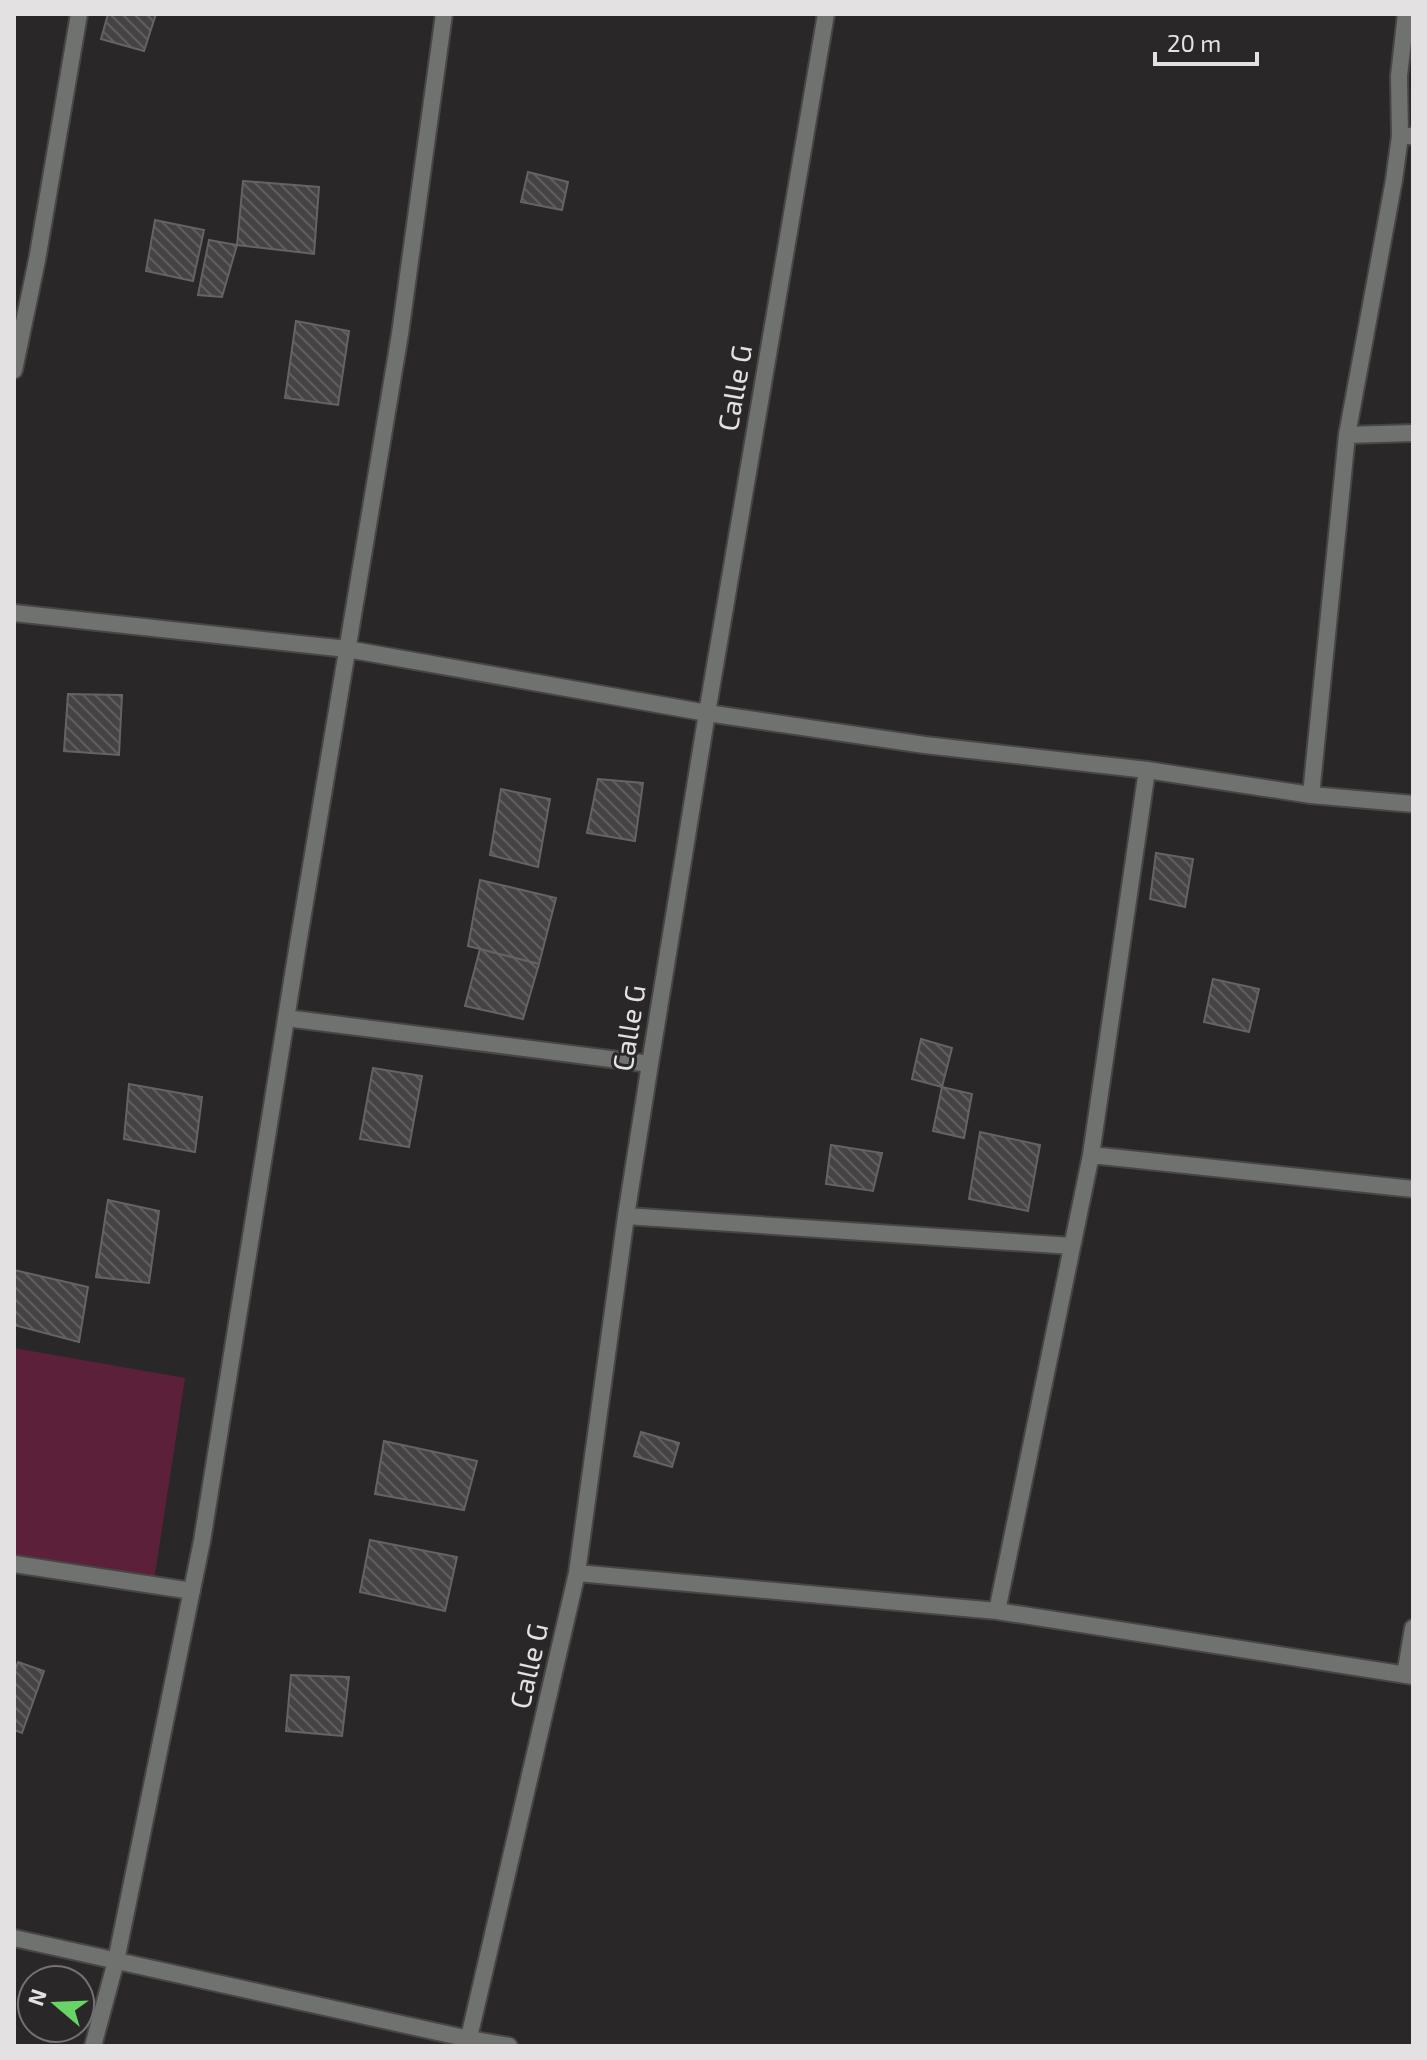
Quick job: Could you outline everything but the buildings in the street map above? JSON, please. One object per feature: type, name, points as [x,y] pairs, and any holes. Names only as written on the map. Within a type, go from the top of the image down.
[{"type":"street","points":[[14,370],[37,260],[79,14]]},
{"type":"street","points":[[93,2046],[116,1961],[205,1526],[400,334],[444,14]]},
{"type":"street","name":"Calle G","points":[[468,2042],[577,1573],[650,1064],[826,14]]},
{"type":"street","points":[[1311,795],[1347,435],[1394,180],[1406,136],[1399,76],[1406,14]]},
{"type":"street","points":[[1347,435],[1413,433]]},
{"type":"street","points":[[14,613],[347,649],[707,713],[925,745],[1147,770],[1311,795],[1413,804]]},
{"type":"street","points":[[997,1611],[1091,1155],[1147,770]]},
{"type":"street","points":[[286,1018],[650,1064]]},
{"type":"street","points":[[1091,1155],[1413,1189]]},
{"type":"street","points":[[626,1216],[1072,1246]]},
{"type":"street","points":[[14,1564],[192,1591]]},
{"type":"street","points":[[577,1573],[997,1611],[1409,1676],[1413,1628]]},
{"type":"street","points":[[14,1938],[468,2042],[509,2046]]},
{"type":"shaded area","points":[[14,1348],[185,1378],[154,1581],[14,1554]]}]
